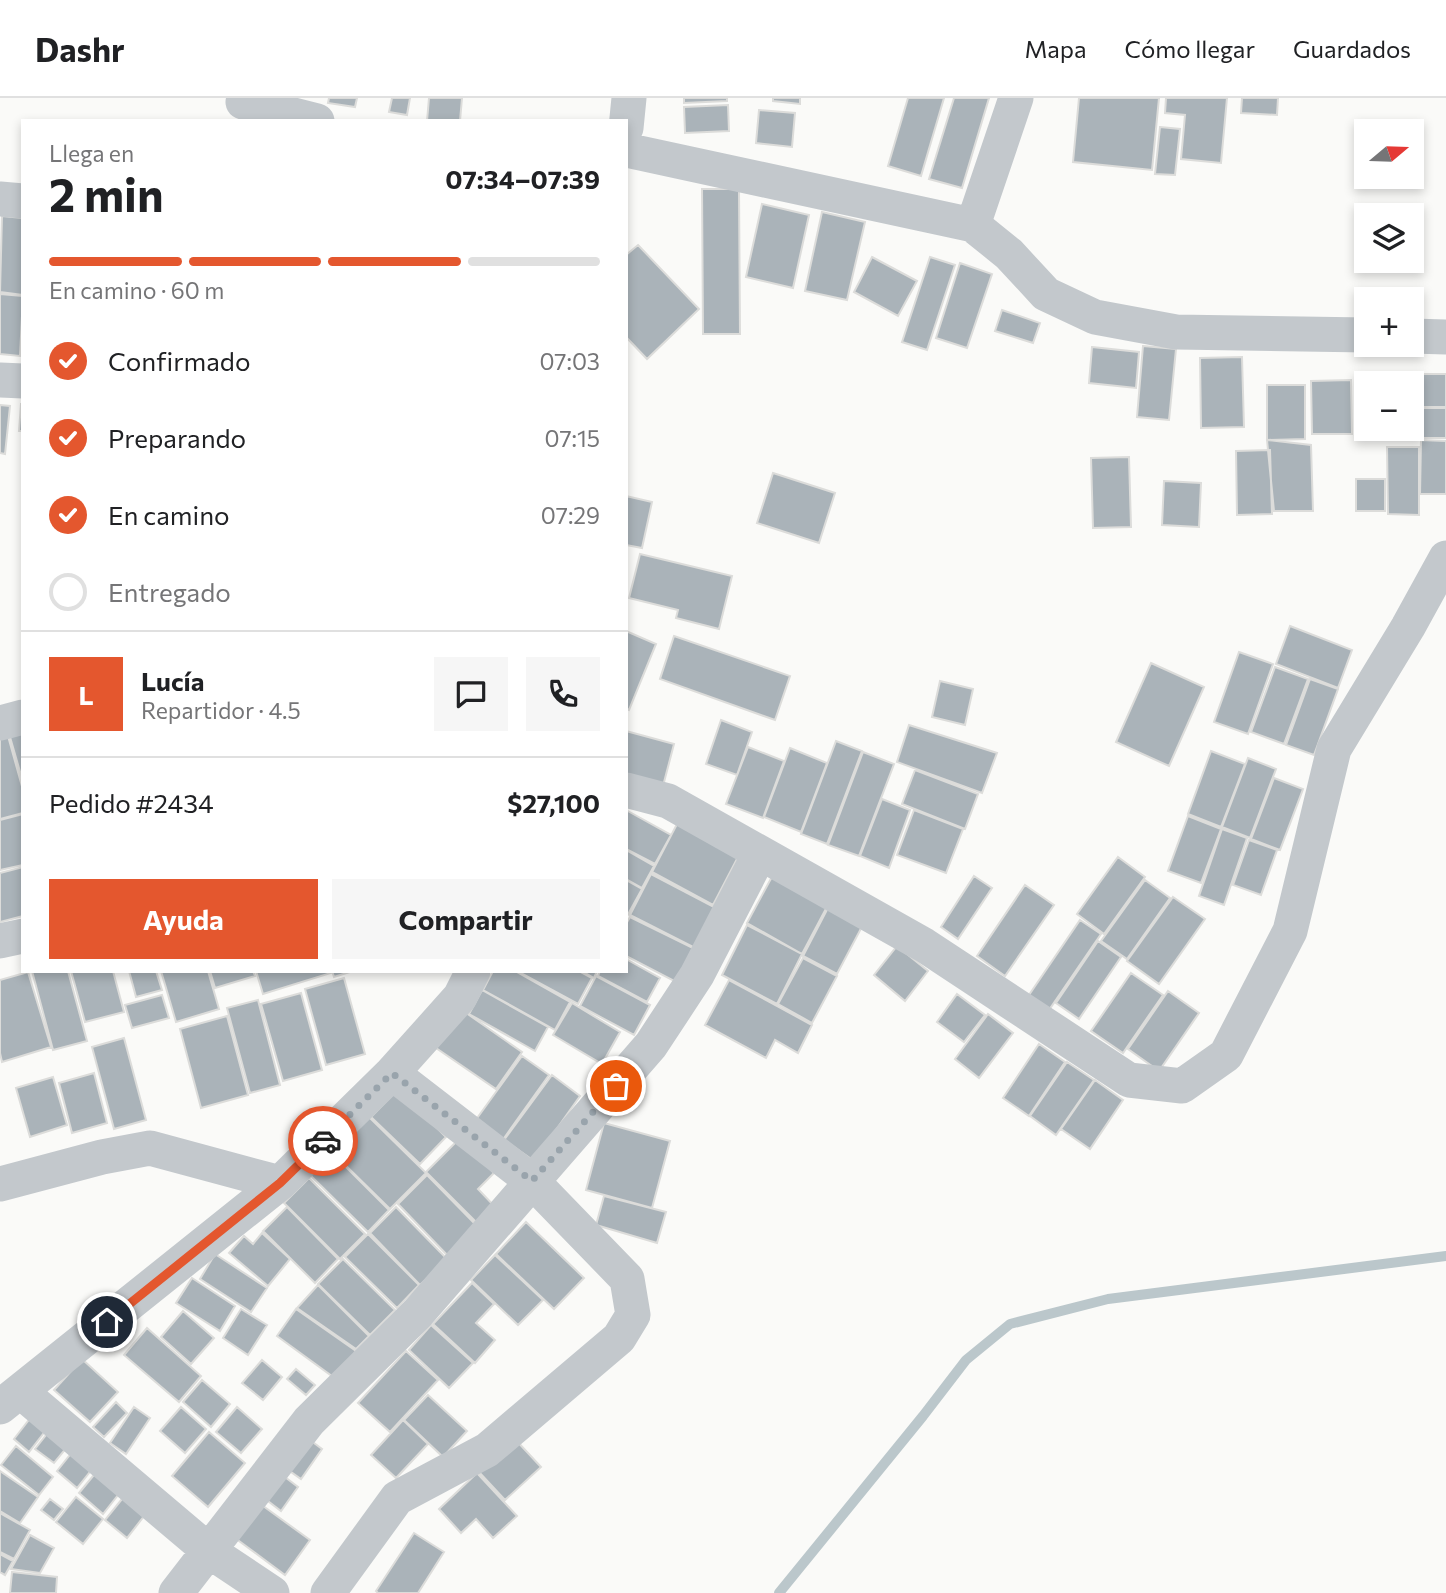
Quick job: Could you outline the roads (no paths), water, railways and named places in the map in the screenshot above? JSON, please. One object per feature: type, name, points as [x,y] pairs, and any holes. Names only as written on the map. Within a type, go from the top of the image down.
[{"type":"street","points":[[627,119],[629,98]]},
{"type":"street","points":[[973,225],[1016,98]]},
{"type":"street","points":[[242,107],[306,119]]},
{"type":"street","points":[[628,150],[973,225],[1009,254],[1046,294],[1095,317],[1176,332],[1354,335]]},
{"type":"street","points":[[0,199],[21,201]]},
{"type":"street","points":[[1424,336],[1446,337]]},
{"type":"street","points":[[0,380],[21,381]]},
{"type":"street","points":[[628,791],[668,801],[924,945],[1129,1080],[1182,1086],[1226,1055],[1290,931],[1334,749],[1408,627],[1446,558]]},
{"type":"street","points":[[0,723],[21,718]]},
{"type":"street","points":[[176,1593],[309,1421],[418,1313],[651,1045],[697,975],[760,853]]},
{"type":"street","points":[[0,941],[21,936]]},
{"type":"street","points":[[272,1593],[209,1551],[10,1399],[280,1183],[392,1073],[460,997],[472,973]]},
{"type":"street","points":[[328,1593],[397,1498],[487,1450],[620,1338],[633,1315],[627,1279],[532,1181],[392,1073]]},
{"type":"street","points":[[0,1184],[102,1157],[150,1148],[280,1183]]},
{"type":"waterway","points":[[779,1593],[966,1360],[1010,1324],[1108,1299],[1446,1256]]}]
